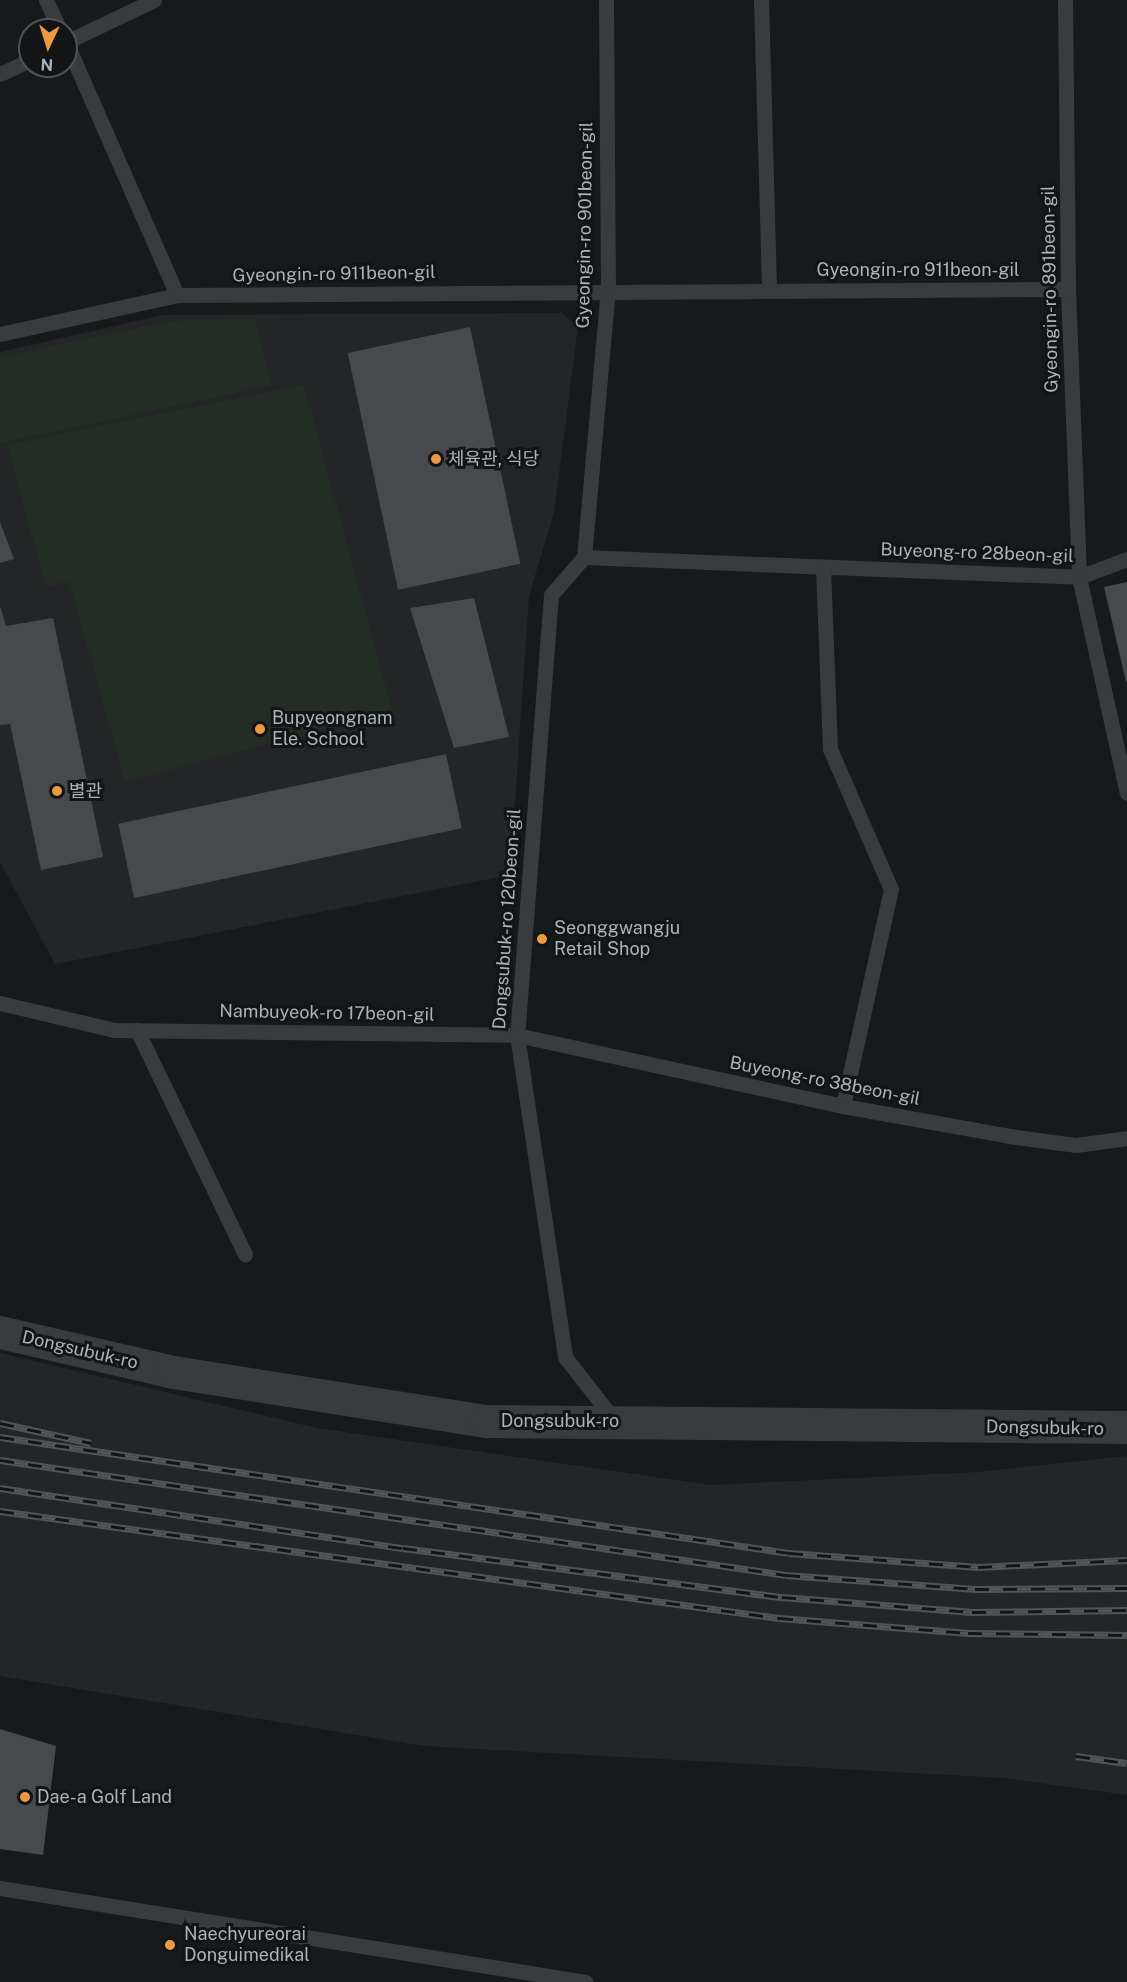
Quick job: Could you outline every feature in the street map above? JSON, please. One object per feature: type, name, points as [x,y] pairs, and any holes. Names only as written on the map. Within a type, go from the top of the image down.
[{"type":"street","name":"Dongsubuk-ro","points":[[0,1332],[173,1372],[476,1419],[1127,1428]]},
{"type":"lane","points":[[46,0],[54,18]]},
{"type":"lane","points":[[78,36],[154,0]]},
{"type":"lane","name":"Gyeongin-ro 901beon-gil","points":[[584,557],[608,290],[606,0]]},
{"type":"lane","points":[[761,0],[769,290]]},
{"type":"lane","name":"Gyeongin-ro 891beon-gil","points":[[1065,0],[1068,290],[1079,577],[1127,793]]},
{"type":"lane","points":[[0,74],[18,66]]},
{"type":"lane","points":[[78,69],[177,295]]},
{"type":"lane","name":"Gyeongin-ro 911beon-gil","points":[[0,334],[177,295],[608,290],[1068,290]]},
{"type":"lane","name":"Buyeong-ro 28beon-gil","points":[[584,557],[1079,577],[1127,559]]},
{"type":"lane","name":"Dongsubuk-ro 120beon-gil","points":[[584,557],[551,595],[518,1035],[565,1357],[614,1420]]},
{"type":"lane","points":[[823,567],[830,749],[891,889],[843,1106]]},
{"type":"lane","name":"Nambuyeok-ro 17beon-gil","points":[[0,1003],[114,1030],[518,1035]]},
{"type":"lane","points":[[137,1030],[244,1254]]},
{"type":"lane","name":"Buyeong-ro 38beon-gil","points":[[518,1035],[843,1106],[1076,1145],[1127,1137]]},
{"type":"lane","points":[[0,1888],[586,1982]]},
{"type":"shaded area","name":"Bupyeongnam Ele. School","points":[[562,313],[578,327],[554,513],[529,596],[510,875],[55,964],[0,862],[0,352],[163,315]]},
{"type":"shaded area","points":[[255,319],[272,385],[0,443],[0,357],[171,321]]},
{"type":"shaded area","points":[[304,385],[392,710],[125,782],[69,581],[46,587],[7,445]]},
{"type":"shaded area","points":[[0,1353],[317,1428],[711,1485],[977,1472],[1127,1456],[1127,1795],[1004,1778],[424,1746],[0,1676]]},
{"type":"building","name":"체육관, 식당","points":[[470,327],[520,564],[398,590],[348,353]]},
{"type":"building","points":[[0,522],[14,559],[0,563]]},
{"type":"building","points":[[1127,582],[1127,682],[1126,682],[1104,587]]},
{"type":"building","points":[[474,598],[509,737],[454,748],[410,608]]},
{"type":"building","name":"별관","points":[[0,606],[6,626],[53,618],[103,857],[41,870],[10,724],[0,725]]},
{"type":"building","name":"Bupyeongnam Ele. School","points":[[446,754],[462,828],[134,898],[118,824]]},
{"type":"building","name":"Dae-a Golf Land","points":[[0,1729],[56,1746],[43,1855],[0,1849]]},
{"type":"railway","points":[[0,1423],[91,1443]]},
{"type":"railway","points":[[0,1437],[789,1553],[978,1567],[1127,1560]]},
{"type":"railway","points":[[0,1460],[786,1575],[975,1589],[1127,1588]]},
{"type":"railway","points":[[0,1488],[403,1548],[782,1597],[972,1612],[1127,1610]]},
{"type":"railway","points":[[0,1511],[779,1618],[968,1633],[1127,1635]]},
{"type":"railway","points":[[1076,1756],[1127,1763]]},
{"type":"place","name":"체육관, 식당","points":[[436,459]]},
{"type":"place","name":"Bupyeongnam Ele. School","points":[[260,729]]},
{"type":"place","name":"별관","points":[[57,791]]},
{"type":"place","name":"Seonggwangju Retail Shop","points":[[542,939]]},
{"type":"place","name":"Dae-a Golf Land","points":[[25,1797]]},
{"type":"place","name":"Naechyureorai Donguimedikal","points":[[170,1945]]}]
